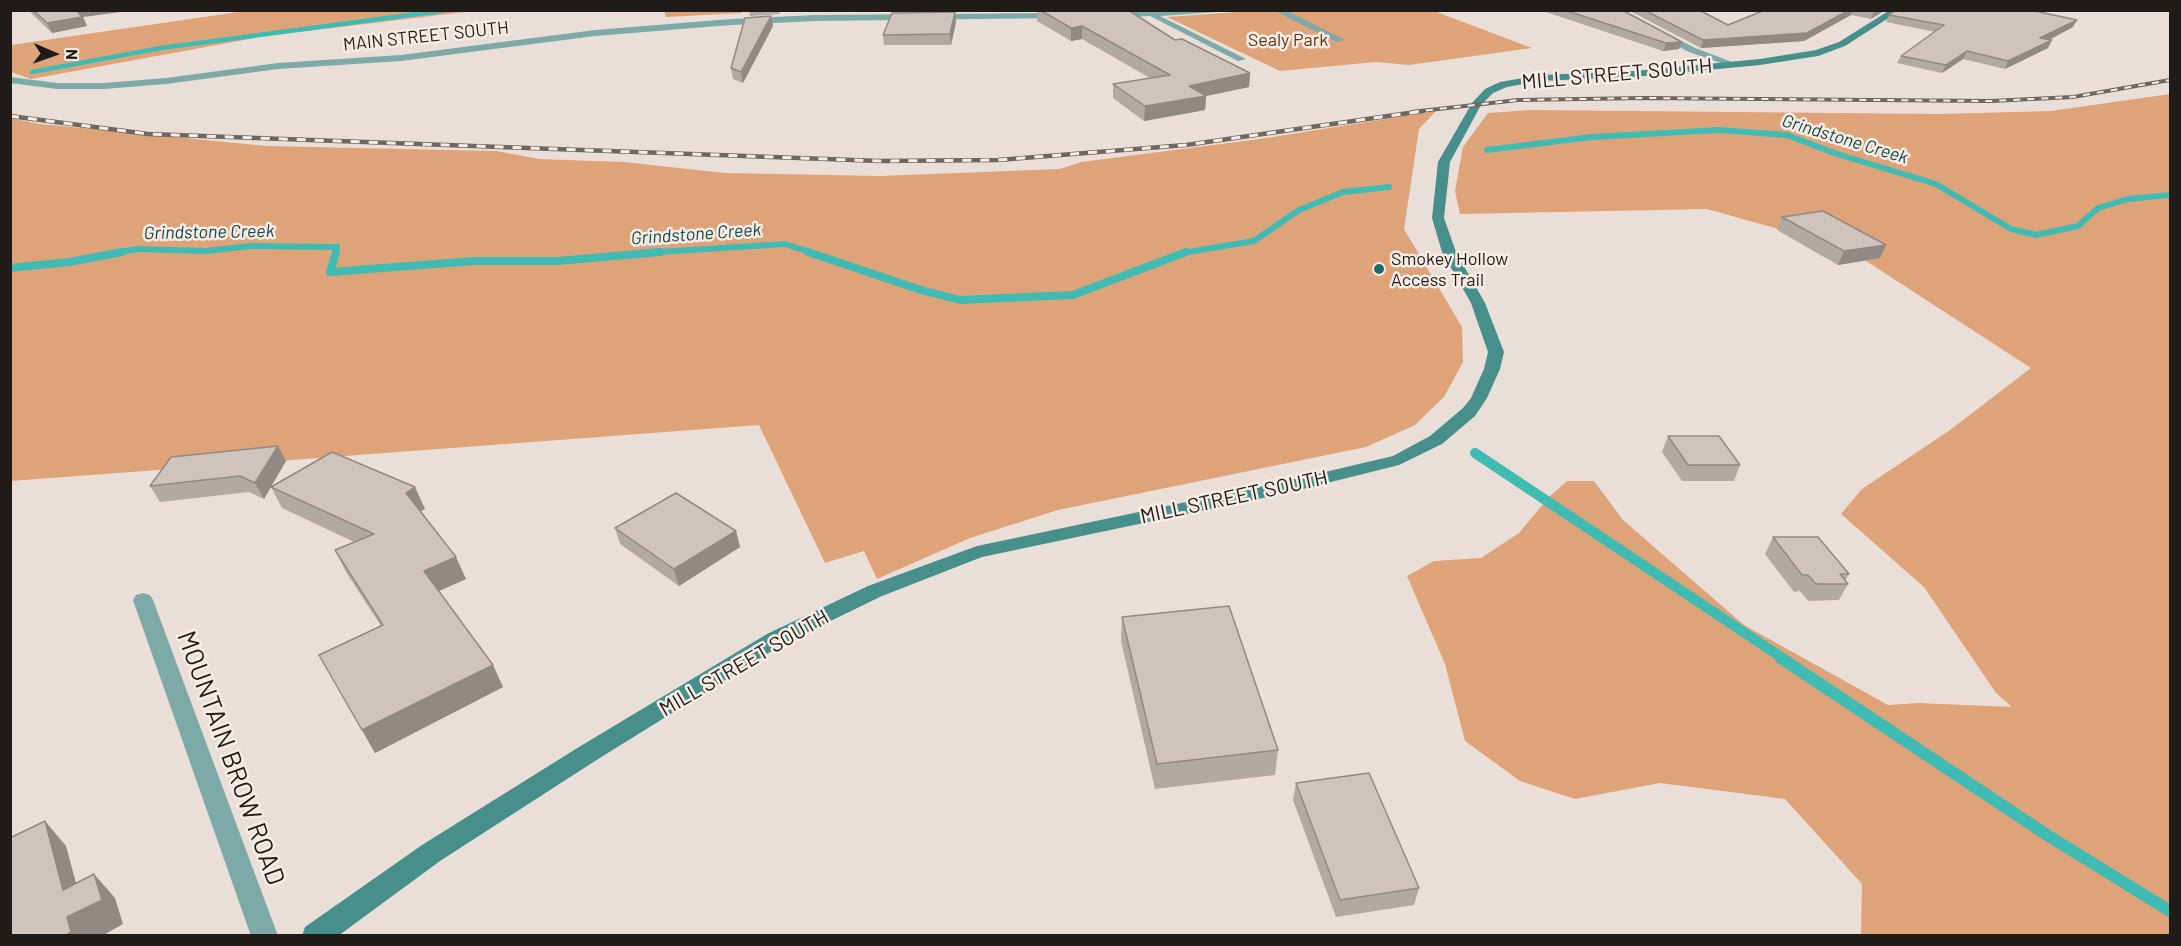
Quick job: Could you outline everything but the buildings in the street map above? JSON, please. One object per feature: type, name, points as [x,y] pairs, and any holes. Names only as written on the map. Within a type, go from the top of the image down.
[{"type":"main road","name":"MILL STREET SOUTH","points":[[315,936],[431,853],[587,754],[776,639],[875,591],[977,552],[1291,486],[1388,463],[1399,460],[1436,440],[1469,412],[1479,398],[1492,369],[1496,352],[1478,303],[1445,243],[1438,218],[1438,199],[1444,162],[1477,103],[1489,91],[1504,84],[1540,78],[1706,68],[1818,53],[1842,44],[1897,10]]},
{"type":"street","points":[[1106,16],[1241,10]]},
{"type":"street","points":[[1276,10],[1340,40]]},
{"type":"street","name":"MAIN STREET SOUTH","points":[[10,80],[57,86],[104,86],[166,81],[278,66],[462,51],[595,33],[732,22],[816,18],[1072,15]]},
{"type":"street","points":[[1152,15],[1241,59]]},
{"type":"street","points":[[1653,30],[1692,50],[1735,65]]},
{"type":"street","points":[[1692,50],[1706,68]]},
{"type":"street","name":"MOUNTAIN BROW ROAD","points":[[143,600],[265,936]]},
{"type":"green space","points":[[252,10],[473,11],[266,36],[31,79],[11,72],[11,45]]},
{"type":"green space","name":"Sealy Park","points":[[1265,10],[1434,11],[1532,48],[1409,65],[1376,62],[1280,71],[1167,17]]},
{"type":"green space","points":[[664,11],[741,11],[742,13],[666,17]]},
{"type":"green space","points":[[2170,94],[2170,935],[1861,935],[1862,884],[1785,799],[1660,783],[1575,799],[1520,781],[1465,741],[1445,664],[1407,576],[1434,561],[1481,558],[1519,533],[1549,497],[1567,481],[1594,481],[1623,520],[1744,625],[1888,705],[1918,703],[2012,707],[1996,693],[1924,587],[1841,514],[1862,489],[1950,430],[2031,368],[1846,248],[1707,209],[1460,214],[1455,191],[1463,147],[1488,113],[1531,110],[1939,114],[2051,111]]},
{"type":"green space","points":[[1436,111],[1419,129],[1404,229],[1462,327],[1463,362],[1444,397],[1415,425],[1366,447],[1058,510],[970,538],[877,579],[864,551],[825,563],[759,425],[11,481],[10,118],[40,124],[267,146],[496,151],[539,159],[624,162],[725,173],[880,176],[1060,169],[1081,162],[1260,139]]},
{"type":"waterway","points":[[32,72],[161,48],[447,10]]},
{"type":"waterway","name":"Grindstone Creek","points":[[1487,150],[1592,137],[1719,130],[1787,135],[1837,154],[1936,184],[2011,229],[2036,235],[2078,226],[2098,208],[2128,199],[2170,195]]},
{"type":"waterway","name":"Grindstone Creek","points":[[1184,253],[1254,241],[1299,210],[1343,192],[1389,187]]},
{"type":"waterway","name":"Grindstone Creek","points":[[643,253],[785,244],[813,253]]},
{"type":"waterway","name":"Grindstone Creek","points":[[114,253],[137,249],[207,251],[250,246],[337,247],[335,253]]},
{"type":"waterway","name":"Grindstone Creek","points":[[10,268],[69,262],[122,252]]},
{"type":"waterway","name":"Grindstone Creek","points":[[336,252],[330,272],[474,261],[558,261],[660,252]]},
{"type":"waterway","name":"Grindstone Creek","points":[[808,252],[921,290],[960,300],[1073,295],[1184,253]]},
{"type":"waterway","points":[[1475,453],[1784,659]]},
{"type":"waterway","points":[[1781,658],[2047,835],[2170,911]]},
{"type":"railway","points":[[1412,112],[1518,100],[1644,98],[1991,101],[2073,97],[2170,80]]},
{"type":"railway","points":[[10,116],[148,134],[880,161],[998,160],[1186,145],[1423,111]]},
{"type":"place","name":"Smokey Hollow Access Trail","points":[[1379,269]]}]
